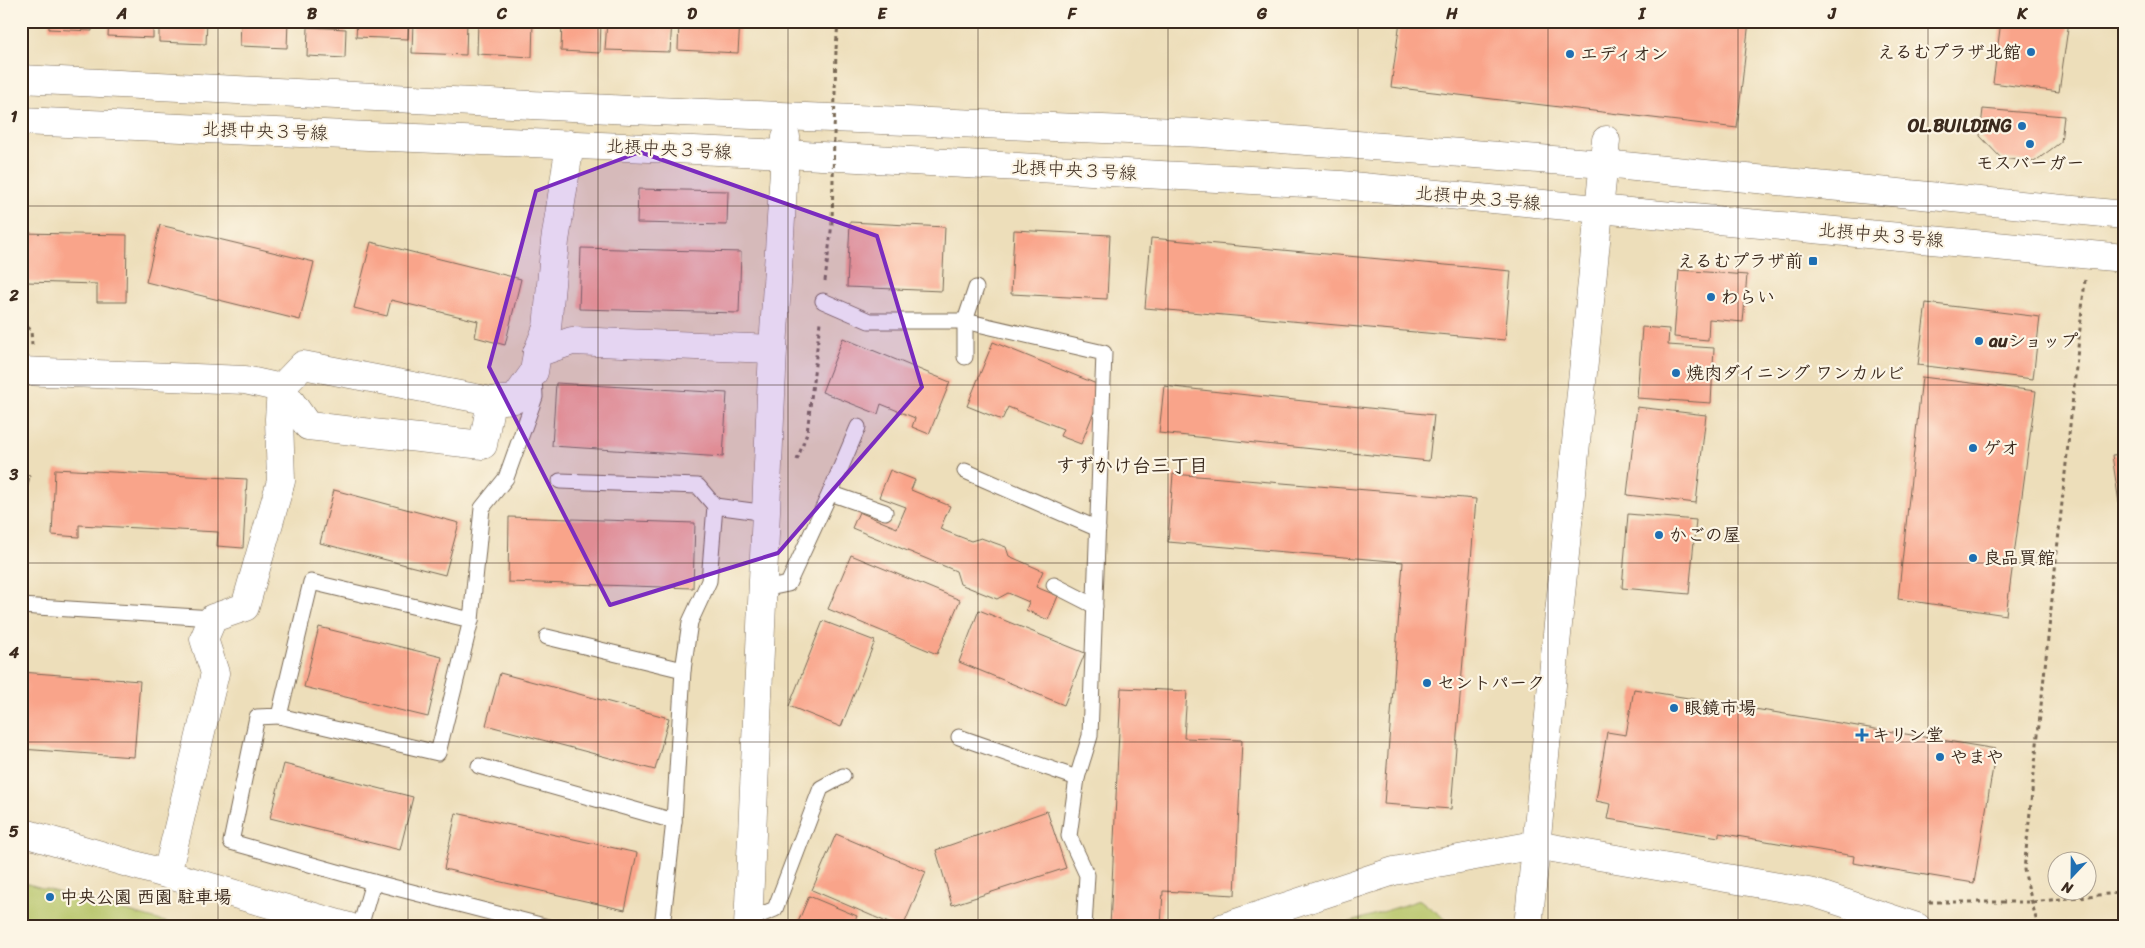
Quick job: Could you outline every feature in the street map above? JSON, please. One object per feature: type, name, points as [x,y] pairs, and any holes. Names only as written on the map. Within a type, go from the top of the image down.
[{"type":"street","points":[[21,79],[630,110],[787,115],[1605,152],[2124,216]]},
{"type":"street","points":[[748,923],[773,349],[787,115]]},
{"type":"street","name":"北摂中央３号線","points":[[21,121],[785,154],[1341,185],[2124,258]]},
{"type":"street","points":[[167,874],[215,673],[204,639],[213,618],[245,606],[281,481],[279,419],[281,388],[303,365],[491,401],[515,399],[536,362],[547,328],[555,241],[570,144]]},
{"type":"street","points":[[1528,927],[1605,152]]},
{"type":"street","points":[[536,362],[572,341],[773,349]]},
{"type":"street","points":[[21,371],[245,380],[281,388],[308,426],[483,445],[491,401]]},
{"type":"street","points":[[21,832],[349,927]]},
{"type":"street","points":[[1224,927],[1394,871],[1535,845],[1814,893],[1919,915]]},
{"type":"lane","points":[[965,357],[965,321],[976,288]]},
{"type":"lane","points":[[823,301],[869,322],[965,321],[1104,353],[1090,736],[1077,778],[1069,836],[1087,875],[1080,926]]},
{"type":"lane","points":[[536,362],[535,397],[506,478],[482,508],[471,620],[438,753],[279,716],[257,717],[231,842],[372,882],[548,927]]},
{"type":"lane","points":[[764,589],[788,584],[858,427]]},
{"type":"lane","points":[[965,471],[1098,529]]},
{"type":"lane","points":[[560,481],[698,486],[715,506],[767,513]]},
{"type":"lane","points":[[830,493],[885,512]]},
{"type":"lane","points":[[662,927],[674,821],[683,670],[690,622],[709,581],[715,506]]},
{"type":"lane","points":[[279,716],[311,582],[471,620]]},
{"type":"lane","points":[[1054,585],[1095,606]]},
{"type":"lane","points":[[21,606],[213,618]]},
{"type":"lane","points":[[547,637],[683,670]]},
{"type":"lane","points":[[959,738],[1077,778]]},
{"type":"lane","points":[[479,766],[674,821]]},
{"type":"lane","points":[[748,923],[775,909],[821,788],[843,776]]},
{"type":"lane","points":[[360,927],[372,882]]},
{"type":"path","points":[[796,461],[807,433],[832,223],[838,21]]},
{"type":"path","points":[[2038,927],[2024,870],[2087,254]]},
{"type":"path","points":[[1919,915],[2117,893]]},
{"type":"highlighted area","points":[[640,152],[877,236],[922,387],[778,553],[610,605],[489,367],[536,191]]},
{"type":"green space","name":"中央公園 西園 駐車場","points":[[21,882],[183,927],[21,927]]},
{"type":"green space","points":[[1420,900],[1456,927],[1335,927]]},
{"type":"building","points":[[49,21],[92,21],[92,31],[49,29]]},
{"type":"building","points":[[109,21],[153,21],[153,38],[108,36]]},
{"type":"building","points":[[159,21],[207,21],[206,44],[159,42]]},
{"type":"building","points":[[241,21],[288,21],[287,48],[240,46]]},
{"type":"building","points":[[357,21],[409,21],[408,39],[356,37]]},
{"type":"building","points":[[413,21],[467,21],[466,55],[412,53]]},
{"type":"building","points":[[478,21],[533,21],[532,57],[477,54]]},
{"type":"building","points":[[562,21],[601,21],[600,53],[561,51]]},
{"type":"building","points":[[607,21],[672,21],[670,52],[605,50]]},
{"type":"building","points":[[679,21],[740,21],[738,53],[678,50]]},
{"type":"building","name":"エディオン","points":[[1400,21],[1749,21],[1737,128],[1391,87]]},
{"type":"building","name":"えるむプラザ北館","points":[[2001,21],[2069,21],[2059,92],[1993,83]]},
{"type":"building","points":[[308,27],[346,29],[345,58],[307,56]]},
{"type":"building","name":"OL.BUILDING","points":[[1983,109],[2064,116],[2061,142],[2034,162],[2001,158],[1980,136]]},
{"type":"building","points":[[638,189],[728,191],[727,225],[637,223]]},
{"type":"building","points":[[850,222],[945,227],[942,291],[847,287]]},
{"type":"building","points":[[160,225],[314,262],[300,320],[146,282]]},
{"type":"building","points":[[1014,230],[1110,235],[1107,299],[1011,294]]},
{"type":"building","points":[[21,233],[127,235],[126,302],[97,302],[97,284],[26,282],[26,297],[21,297]]},
{"type":"building","points":[[1151,238],[1511,271],[1505,340],[1145,308]]},
{"type":"building","points":[[371,242],[521,279],[505,345],[475,337],[478,321],[391,300],[387,316],[354,308]]},
{"type":"building","points":[[581,248],[741,252],[739,313],[579,309]]},
{"type":"building","name":"わらい","points":[[1679,270],[1747,275],[1743,322],[1709,319],[1708,340],[1674,337]]},
{"type":"building","name":"auショップ","points":[[1926,303],[2040,317],[2033,379],[1918,365]]},
{"type":"building","name":"焼肉ダイニング ワンカルビ","points":[[1642,327],[1669,329],[1668,345],[1714,348],[1711,403],[1637,398]]},
{"type":"building","points":[[843,338],[950,382],[929,434],[912,427],[915,418],[881,404],[878,414],[822,392]]},
{"type":"building","points":[[993,342],[1104,387],[1081,444],[1060,436],[1063,429],[1008,407],[1002,420],[967,406]]},
{"type":"building","points":[[1922,377],[2036,391],[2006,615],[1898,599]]},
{"type":"building","points":[[556,383],[727,393],[723,457],[552,446]]},
{"type":"building","points":[[1164,386],[1434,415],[1429,461],[1159,433]]},
{"type":"building","points":[[1637,407],[1706,415],[1696,503],[1627,495]]},
{"type":"building","points":[[2124,454],[2124,530],[2123,530],[2112,455]]},
{"type":"building","points":[[55,469],[247,479],[243,548],[217,546],[218,532],[79,525],[79,537],[52,535]]},
{"type":"building","points":[[890,470],[915,480],[911,490],[950,506],[940,529],[971,541],[981,538],[1006,547],[1009,556],[1043,571],[1036,587],[1058,596],[1048,620],[1026,610],[1029,602],[1008,593],[997,599],[960,584],[956,571],[852,528],[859,512],[897,528],[906,507],[879,497]]},
{"type":"building","points":[[21,473],[30,476],[22,512],[21,512]]},
{"type":"building","name":"セントパーク","points":[[1173,474],[1476,499],[1451,809],[1384,804],[1403,562],[1168,542]]},
{"type":"building","points":[[334,490],[459,523],[445,575],[320,543]]},
{"type":"building","points":[[1628,514],[1696,520],[1689,594],[1622,588]]},
{"type":"building","points":[[509,517],[695,523],[693,588],[508,582]]},
{"type":"building","points":[[851,555],[960,600],[937,654],[828,609]]},
{"type":"building","points":[[979,610],[1085,653],[1064,705],[959,662]]},
{"type":"building","points":[[823,621],[875,641],[841,727],[789,706]]},
{"type":"building","points":[[319,627],[442,657],[428,717],[304,687]]},
{"type":"building","points":[[21,672],[140,681],[134,757],[21,749]]},
{"type":"building","points":[[500,673],[669,718],[655,770],[486,725]]},
{"type":"building","points":[[1121,688],[1187,691],[1184,738],[1242,740],[1235,895],[1163,891],[1161,927],[1110,927]]},
{"type":"building","points":[[1634,689],[1996,749],[1974,883],[1853,863],[1854,856],[1719,833],[1719,837],[1608,819],[1611,804],[1596,801],[1607,732],[1626,735]]},
{"type":"building","points":[[284,764],[413,797],[400,850],[270,818]]},
{"type":"building","points":[[1047,811],[1066,868],[952,905],[936,850]]},
{"type":"building","points":[[456,813],[637,853],[625,910],[444,869]]},
{"type":"building","points":[[836,834],[926,872],[903,927],[898,927],[812,890]]},
{"type":"building","points":[[809,896],[857,916],[852,927],[796,927]]},
{"type":"place","name":"えるむプラザ北館","points":[[2031,52]]},
{"type":"place","name":"エディオン","points":[[1570,54]]},
{"type":"place","name":"OL.BUILDING","points":[[2022,126]]},
{"type":"place","name":"モスバーガー","points":[[2030,144]]},
{"type":"place","name":"えるむプラザ前","points":[[1813,261]]},
{"type":"place","name":"わらい","points":[[1711,297]]},
{"type":"place","name":"auショップ","points":[[1979,341]]},
{"type":"place","name":"焼肉ダイニング ワンカルビ","points":[[1676,373]]},
{"type":"place","name":"ゲオ","points":[[1973,448]]},
{"type":"place","name":"かごの屋","points":[[1659,535]]},
{"type":"place","name":"良品買館","points":[[1973,558]]},
{"type":"place","name":"セントパーク","points":[[1427,683]]},
{"type":"place","name":"眼鏡市場","points":[[1674,708]]},
{"type":"place","name":"キリン堂","points":[[1862,735]]},
{"type":"place","name":"やまや","points":[[1940,757]]},
{"type":"place","name":"中央公園 西園 駐車場","points":[[50,897]]},
{"type":"district","name":"すずかけ台三丁目","points":[[1132,465]]}]
